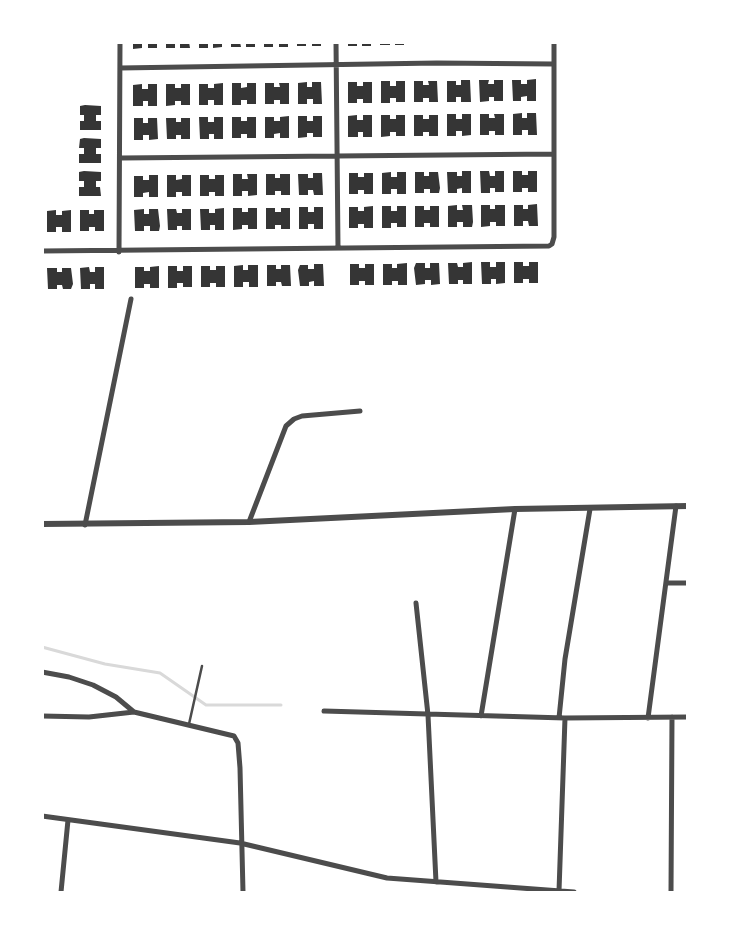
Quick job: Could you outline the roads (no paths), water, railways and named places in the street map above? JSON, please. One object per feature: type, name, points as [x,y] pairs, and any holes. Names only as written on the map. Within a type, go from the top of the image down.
[{"type":"street","points":[[119,252],[121,158],[120,42]]},
{"type":"street","points":[[336,42],[338,248]]},
{"type":"street","points":[[42,251],[119,252],[544,246],[552,244],[554,237],[554,42]]},
{"type":"street","points":[[120,68],[336,64],[553,64]]},
{"type":"street","points":[[121,158],[553,154]]},
{"type":"street","points":[[85,526],[131,300]]},
{"type":"street","points":[[249,522],[286,426],[294,419],[302,416],[360,411]]},
{"type":"street","points":[[648,718],[676,506]]},
{"type":"street","points":[[42,524],[85,526],[249,522],[515,509],[688,506]]},
{"type":"street","points":[[481,716],[515,509]]},
{"type":"street","points":[[560,891],[562,718],[565,659],[590,509]]},
{"type":"street","points":[[666,583],[688,583]]},
{"type":"street","points":[[416,603],[428,715],[436,882]]},
{"type":"street","points":[[42,672],[69,676],[93,685],[116,697],[134,712]]},
{"type":"street","points":[[324,711],[562,718],[688,717]]},
{"type":"street","points":[[42,716],[89,716],[134,712],[234,736],[238,743],[240,768],[240,844],[243,892]]},
{"type":"street","points":[[671,892],[672,717]]},
{"type":"street","points":[[42,816],[240,844],[387,878],[574,892]]},
{"type":"street","points":[[62,892],[68,820]]},
{"type":"lane","points":[[188,725],[202,666]]},
{"type":"waterway","points":[[42,647],[105,664],[160,673],[206,705],[281,705]]}]
